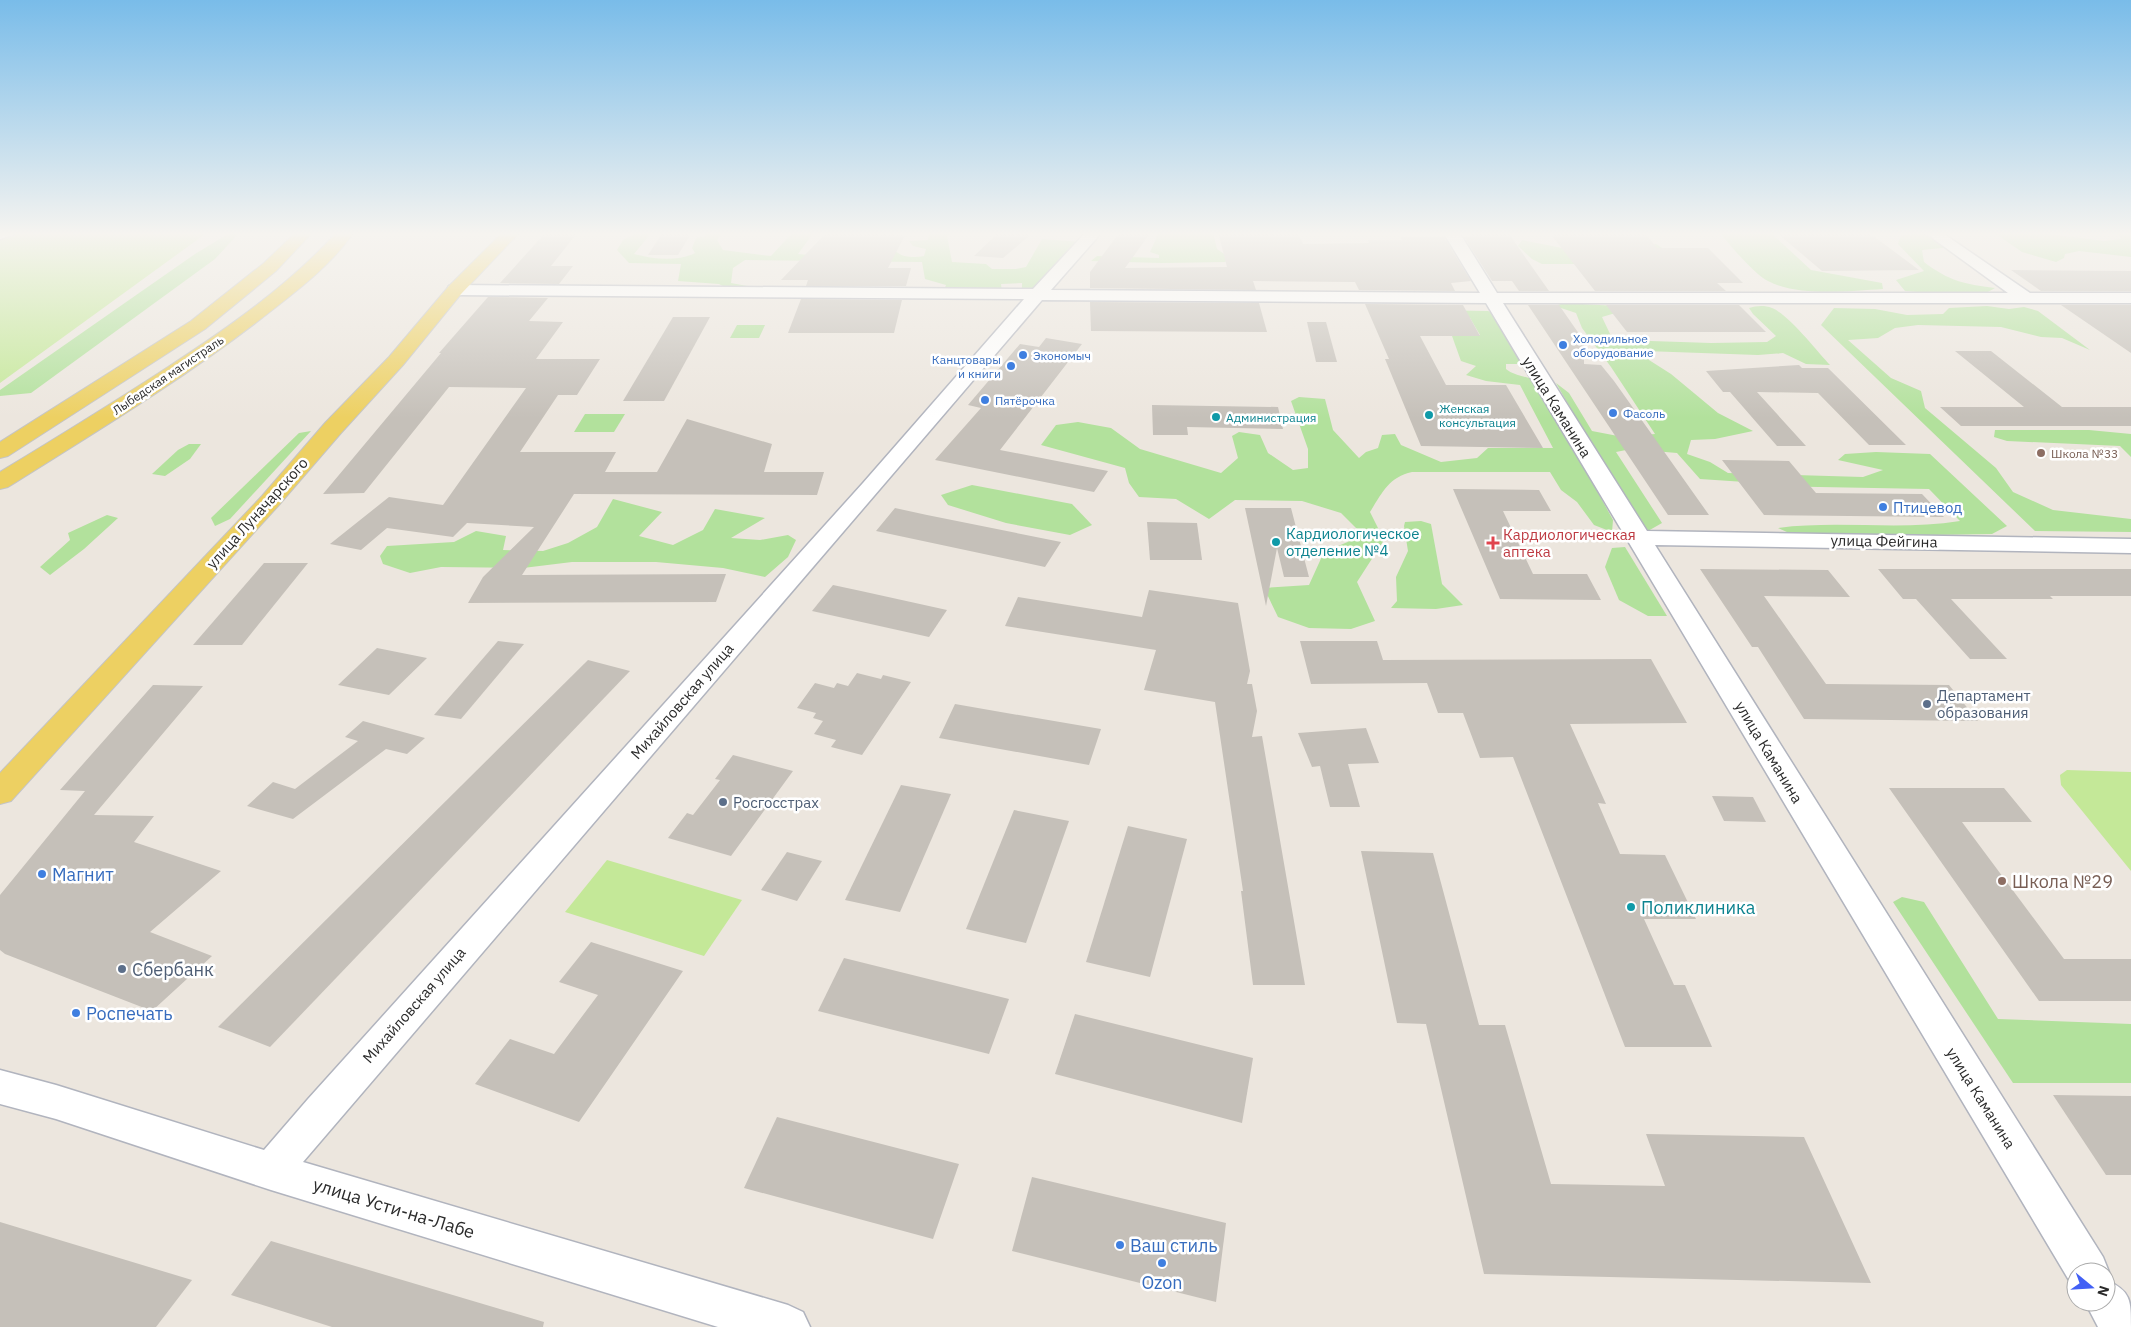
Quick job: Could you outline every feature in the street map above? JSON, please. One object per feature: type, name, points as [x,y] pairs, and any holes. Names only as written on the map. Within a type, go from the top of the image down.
[{"type":"main road","name":"Лыбедская магистраль","points":[[0,451],[198,325],[237,294]]},
{"type":"main road","name":"Лыбедская магистраль","points":[[0,482],[180,368],[253,317],[280,294]]},
{"type":"main road","name":"улица Луначарского","points":[[0,793],[270,501],[333,428],[396,361],[453,294]]},
{"type":"street","points":[[913,294],[1490,298],[2131,298]]},
{"type":"street","name":"улица Каманина","points":[[1488,294],[2082,1262]]},
{"type":"street","points":[[2021,294],[2025,297]]},
{"type":"street","name":"Михайловская улица","points":[[271,1171],[321,1110],[851,508],[871,488],[1038,295]]},
{"type":"street","name":"улица Фейгина","points":[[1638,538],[1854,540],[2131,546]]},
{"type":"street","name":"улица Усти-на-Лабе","points":[[0,1087],[56,1102],[271,1171],[788,1327]]},
{"type":"street","points":[[2113,1312],[2122,1327]]},
{"type":"green space","points":[[0,294],[123,294],[0,383]]},
{"type":"green space","points":[[138,294],[167,294],[31,393],[0,396],[0,390]]},
{"type":"green space","points":[[1941,294],[1984,294],[1979,297]]},
{"type":"green space","points":[[1564,303],[1636,307],[1669,315],[1612,314],[1602,317],[1611,336],[1651,341],[1711,343],[1767,342],[1776,336],[1749,308],[1766,306],[1772,308],[1786,317],[1830,365],[1806,364],[1783,353],[1758,355],[1645,351],[1649,360],[1671,374],[1718,413],[1753,431],[1715,439],[1691,440],[1687,454],[1710,462],[1728,473],[1863,477],[1883,470],[1838,460],[1845,454],[1876,452],[1930,454],[2007,526],[1992,534],[1798,537],[1778,528],[1823,525],[1915,525],[1960,521],[1929,489],[1769,486],[1745,482],[1700,479],[1677,453],[1631,449],[1616,452],[1662,523],[1648,531],[1589,441],[1556,383],[1569,393],[1592,431],[1623,437],[1655,434],[1611,367],[1582,328],[1576,313],[1555,306]]},
{"type":"green space","points":[[1987,306],[2009,309],[2024,307],[2038,311],[2090,350],[2062,338],[2041,337],[2001,327],[1918,325],[1895,328],[1878,338],[1848,340],[1891,378],[1921,391],[1925,408],[1996,468],[2013,492],[2053,510],[2131,519],[2131,532],[2035,531],[1821,325],[1834,308],[1875,309],[1907,315],[1943,314],[1949,308]]},
{"type":"green space","points":[[1427,310],[1488,311],[1493,313],[1520,362],[1517,364],[1506,364],[1506,369],[1537,381],[1613,520],[1612,532],[1594,525],[1577,502],[1561,490],[1550,472],[1412,472],[1404,474],[1387,487],[1370,512],[1384,540],[1357,582],[1375,621],[1351,629],[1309,628],[1278,617],[1264,588],[1309,585],[1324,552],[1350,541],[1360,532],[1341,513],[1302,501],[1235,500],[1209,519],[1176,499],[1139,497],[1129,483],[1125,468],[1041,445],[1056,425],[1078,422],[1111,428],[1140,449],[1221,473],[1238,458],[1232,436],[1239,432],[1260,435],[1268,453],[1293,470],[1308,468],[1308,449],[1291,401],[1299,397],[1325,399],[1333,430],[1359,458],[1366,452],[1378,448],[1382,435],[1395,434],[1401,445],[1441,462],[1477,458],[1488,448],[1553,448],[1520,385],[1486,381],[1466,375],[1476,366],[1461,361],[1452,336],[1480,335],[1470,318],[1436,318]]},
{"type":"green space","points":[[737,325],[765,325],[759,338],[730,338]]},
{"type":"green space","points":[[585,414],[625,414],[614,432],[574,432]]},
{"type":"green space","points":[[1995,430],[2089,430],[2131,434],[2131,457],[2120,446],[2007,441],[1994,437]]},
{"type":"green space","points":[[311,431],[230,519],[215,526],[211,518],[299,433]]},
{"type":"green space","points":[[189,444],[201,444],[190,459],[165,476],[152,474],[178,450]]},
{"type":"green space","points":[[972,485],[1072,504],[1092,525],[1070,535],[1006,523],[948,505],[941,495]]},
{"type":"green space","points":[[613,499],[662,512],[639,536],[673,545],[703,530],[715,509],[765,518],[731,538],[760,540],[788,535],[796,540],[788,557],[765,577],[723,568],[656,562],[572,562],[523,568],[441,567],[410,573],[383,564],[380,556],[387,546],[454,542],[476,531],[506,536],[503,550],[543,551],[568,543],[597,527]]},
{"type":"green space","points":[[107,515],[118,518],[84,549],[50,575],[40,567],[70,540],[68,533]]},
{"type":"green space","points":[[1421,521],[1431,524],[1442,584],[1463,605],[1436,609],[1391,608],[1397,601],[1396,577],[1408,551],[1405,522]]},
{"type":"green space","points":[[1625,547],[1667,616],[1648,616],[1619,600],[1605,567],[1612,548]]},
{"type":"green space","points":[[2067,770],[2131,772],[2131,871],[2061,785],[2060,775]]},
{"type":"green space","points":[[607,860],[742,900],[704,956],[565,912]]},
{"type":"green space","points":[[1902,897],[1924,902],[1998,1019],[2131,1024],[2131,1083],[2013,1083],[1893,902]]},
{"type":"building","points":[[488,297],[548,298],[529,321],[563,322],[536,359],[600,359],[577,395],[558,395],[520,452],[616,452],[605,472],[657,472],[687,419],[772,444],[764,472],[824,472],[817,495],[574,494],[522,575],[726,574],[716,602],[468,603],[483,577],[534,527],[467,523],[453,537],[387,528],[361,550],[330,544],[389,497],[443,505],[526,388],[449,387],[364,493],[323,494],[441,353],[439,353]]},
{"type":"building","points":[[801,299],[902,300],[894,333],[788,333]]},
{"type":"building","points":[[1090,302],[1259,303],[1267,332],[1091,331]]},
{"type":"building","points":[[1365,304],[1463,305],[1480,336],[1420,336],[1446,385],[1506,385],[1543,448],[1421,446],[1385,359],[1389,359]]},
{"type":"building","points":[[1528,305],[1559,305],[1584,341],[1584,364],[1601,365],[1709,515],[1668,515]]},
{"type":"building","points":[[1606,305],[1739,305],[1766,332],[1627,332]]},
{"type":"building","points":[[2061,305],[2131,305],[2131,353]]},
{"type":"building","points":[[673,317],[710,317],[664,401],[623,401]]},
{"type":"building","points":[[1307,322],[1326,322],[1337,362],[1316,362]]},
{"type":"building","points":[[1046,338],[1082,344],[1000,450],[1108,471],[1094,492],[935,460],[981,408],[968,405],[1020,344],[1039,347]]},
{"type":"building","points":[[1955,351],[1991,351],[2062,407],[2131,407],[2131,426],[1961,426],[1940,407],[2024,407]]},
{"type":"building","points":[[1799,365],[1802,368],[1828,368],[1906,445],[1869,445],[1818,393],[1757,392],[1806,446],[1777,446],[1730,392],[1723,392],[1706,371]]},
{"type":"building","name":"Администрация","points":[[1152,405],[1278,407],[1283,429],[1187,427],[1188,435],[1153,435]]},
{"type":"building","points":[[1722,460],[1789,461],[1816,493],[1922,494],[1944,517],[1764,515]]},
{"type":"building","points":[[1453,489],[1539,490],[1551,511],[1503,511],[1533,574],[1587,574],[1601,600],[1500,599]]},
{"type":"building","points":[[895,508],[1061,542],[1045,567],[876,531]]},
{"type":"building","name":"Кардиологическое отделение №4","points":[[1245,508],[1291,508],[1309,577],[1284,577],[1277,548],[1266,606]]},
{"type":"building","points":[[1147,522],[1197,523],[1202,560],[1150,560]]},
{"type":"building","points":[[264,563],[308,563],[242,645],[193,645]]},
{"type":"building","points":[[1700,569],[1828,570],[1850,597],[1764,596],[1826,684],[1949,685],[1978,721],[1804,719],[1758,647],[1752,647]]},
{"type":"building","points":[[1878,569],[2131,569],[2131,596],[2050,596],[2053,599],[1951,599],[2007,659],[1970,659],[1916,599],[1903,599]]},
{"type":"building","points":[[833,585],[947,610],[929,637],[812,611]]},
{"type":"building","points":[[1149,590],[1238,603],[1250,671],[1247,684],[1252,684],[1257,711],[1252,737],[1262,736],[1305,985],[1253,985],[1241,891],[1243,891],[1215,702],[1144,690],[1156,650],[1005,626],[1018,597],[1142,617]]},
{"type":"building","points":[[498,641],[524,644],[461,719],[434,715]]},
{"type":"building","points":[[1300,641],[1377,641],[1383,660],[1651,659],[1687,723],[1570,724],[1606,804],[1598,803],[1620,854],[1665,855],[1696,919],[1644,919],[1674,985],[1685,985],[1712,1047],[1625,1047],[1513,757],[1480,758],[1463,713],[1438,713],[1427,683],[1311,684]]},
{"type":"building","points":[[377,648],[427,658],[389,695],[338,685]]},
{"type":"building","points":[[588,660],[630,671],[270,1047],[218,1027]]},
{"type":"building","points":[[857,673],[881,679],[883,675],[911,682],[862,755],[831,747],[836,740],[814,734],[823,721],[813,718],[816,713],[797,708],[815,683],[834,688],[837,683],[848,686]]},
{"type":"building","points":[[153,685],[203,686],[94,815],[154,816],[134,842],[221,871],[150,932],[212,956],[152,1011],[5,954],[0,950],[0,895],[85,791],[60,790]]},
{"type":"building","points":[[955,704],[1101,729],[1089,765],[939,738]]},
{"type":"building","points":[[363,721],[425,738],[407,754],[386,749],[293,819],[247,806],[273,782],[295,789],[358,741],[345,737]]},
{"type":"building","points":[[1366,728],[1379,763],[1348,764],[1360,807],[1330,807],[1320,766],[1312,767],[1298,733]]},
{"type":"building","points":[[733,755],[793,771],[731,856],[668,838],[687,813],[693,815],[720,780],[715,779]]},
{"type":"building","points":[[901,785],[951,794],[900,912],[845,900]]},
{"type":"building","points":[[1889,788],[2004,788],[2032,822],[1962,822],[2064,959],[2131,959],[2131,1001],[2039,1001]]},
{"type":"building","points":[[1712,796],[1753,797],[1766,822],[1724,821]]},
{"type":"building","points":[[1014,810],[1069,821],[1026,943],[966,929]]},
{"type":"building","points":[[1128,826],[1187,839],[1150,977],[1086,962]]},
{"type":"building","points":[[1361,851],[1433,853],[1479,1025],[1505,1025],[1551,1184],[1665,1186],[1646,1134],[1804,1137],[1871,1283],[1484,1274],[1426,1024],[1397,1023]]},
{"type":"building","points":[[787,852],[822,861],[797,901],[761,890]]},
{"type":"building","points":[[591,942],[683,971],[579,1122],[475,1084],[510,1039],[554,1054],[598,995],[559,982]]},
{"type":"building","points":[[844,958],[1009,999],[989,1054],[818,1011]]},
{"type":"building","points":[[1075,1014],[1253,1058],[1242,1123],[1055,1074]]},
{"type":"building","points":[[2053,1095],[2131,1096],[2131,1175],[2106,1175]]},
{"type":"building","points":[[777,1117],[959,1164],[933,1239],[744,1188]]},
{"type":"building","points":[[1032,1177],[1226,1223],[1216,1302],[1012,1251]]},
{"type":"building","points":[[0,1222],[192,1280],[156,1327],[0,1327]]},
{"type":"building","points":[[271,1241],[544,1322],[543,1327],[332,1327],[231,1295]]},
{"type":"place","name":"Холодильное оборудование","points":[[1563,345]]},
{"type":"place","name":"Экономыч","points":[[1023,355]]},
{"type":"place","name":"Канцтовары и книги","points":[[1011,366]]},
{"type":"place","name":"Пятёрочка","points":[[985,400]]},
{"type":"place","name":"Фасоль","points":[[1613,413]]},
{"type":"place","name":"Женская консультация","points":[[1429,415]]},
{"type":"place","name":"Администрация","points":[[1216,417]]},
{"type":"place","name":"Школа №33","points":[[2041,453]]},
{"type":"place","name":"Птицевод","points":[[1883,507]]},
{"type":"place","name":"Кардиологическое отделение №4","points":[[1276,542]]},
{"type":"place","name":"Кардиологическая аптека","points":[[1493,543]]},
{"type":"place","name":"Департамент образования","points":[[1927,704]]},
{"type":"place","name":"Росгосстрах","points":[[723,802]]},
{"type":"place","name":"Магнит","points":[[42,874]]},
{"type":"place","name":"Школа №29","points":[[2002,881]]},
{"type":"place","name":"Поликлиника","points":[[1631,907]]},
{"type":"place","name":"Сбербанк","points":[[122,969]]},
{"type":"place","name":"Роспечать","points":[[76,1013]]},
{"type":"place","name":"Ваш стиль","points":[[1120,1245]]},
{"type":"place","name":"Ozon","points":[[1162,1263]]}]
